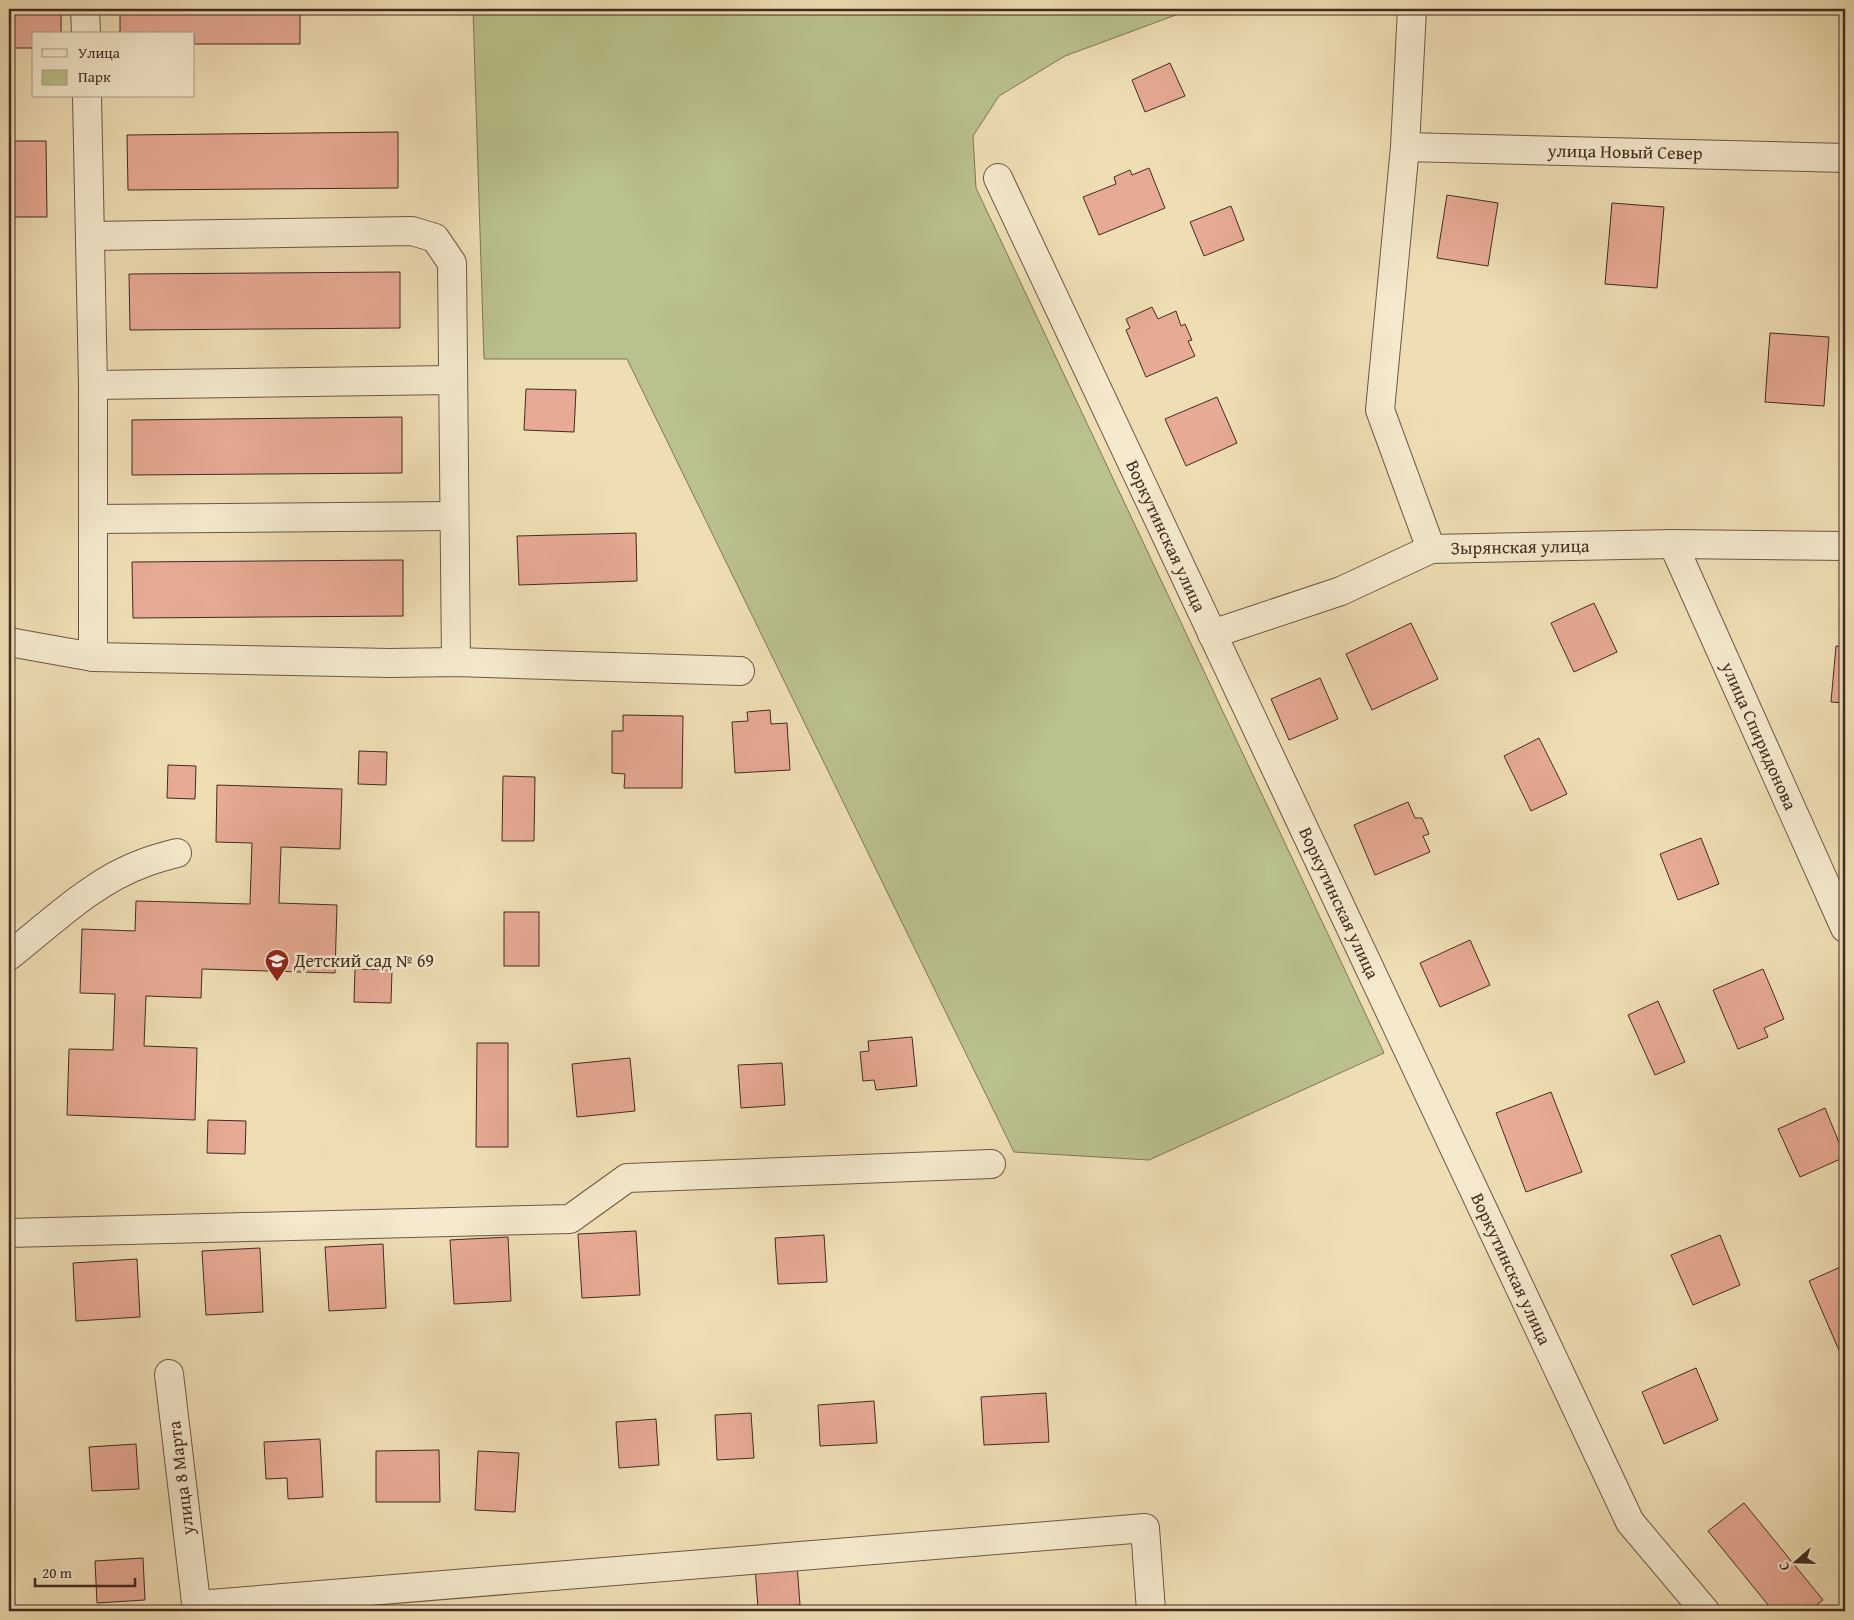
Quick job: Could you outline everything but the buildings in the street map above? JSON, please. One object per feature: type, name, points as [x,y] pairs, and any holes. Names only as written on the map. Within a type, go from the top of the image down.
[{"type":"street","points":[[85,9],[86,32]]},
{"type":"street","points":[[1412,9],[1405,147],[1380,410],[1431,549]]},
{"type":"street","points":[[87,98],[93,385],[93,657]]},
{"type":"street","name":"улица Новый Север","points":[[1405,147],[1845,158]]},
{"type":"street","name":"Воркутинская улица","points":[[998,178],[1630,1522],[1705,1611]]},
{"type":"street","points":[[90,236],[412,231],[436,238],[452,263],[456,662]]},
{"type":"street","points":[[93,385],[453,380]]},
{"type":"street","points":[[92,519],[454,516]]},
{"type":"street","name":"Зырянская улица","points":[[1212,634],[1341,591],[1431,549],[1673,544],[1845,546]]},
{"type":"street","name":"улица Спиридонова","points":[[1673,544],[1845,928]]},
{"type":"street","points":[[9,642],[93,657],[390,663],[456,662],[740,671]]},
{"type":"street","points":[[9,956],[90,892],[103,884],[143,863],[177,853]]},
{"type":"street","points":[[9,1233],[570,1219],[628,1178],[991,1164]]},
{"type":"street","name":"улица 8 Марта","points":[[169,1374],[197,1608]]},
{"type":"street","points":[[197,1608],[1145,1528],[1151,1611]]},
{"type":"green space","points":[[473,9],[1192,9],[1065,56],[999,96],[973,136],[976,188],[1384,1053],[1149,1160],[1014,1152],[627,359],[484,359]]},
{"type":"place","name":"Детский сад № 69","points":[[277,982]]}]
